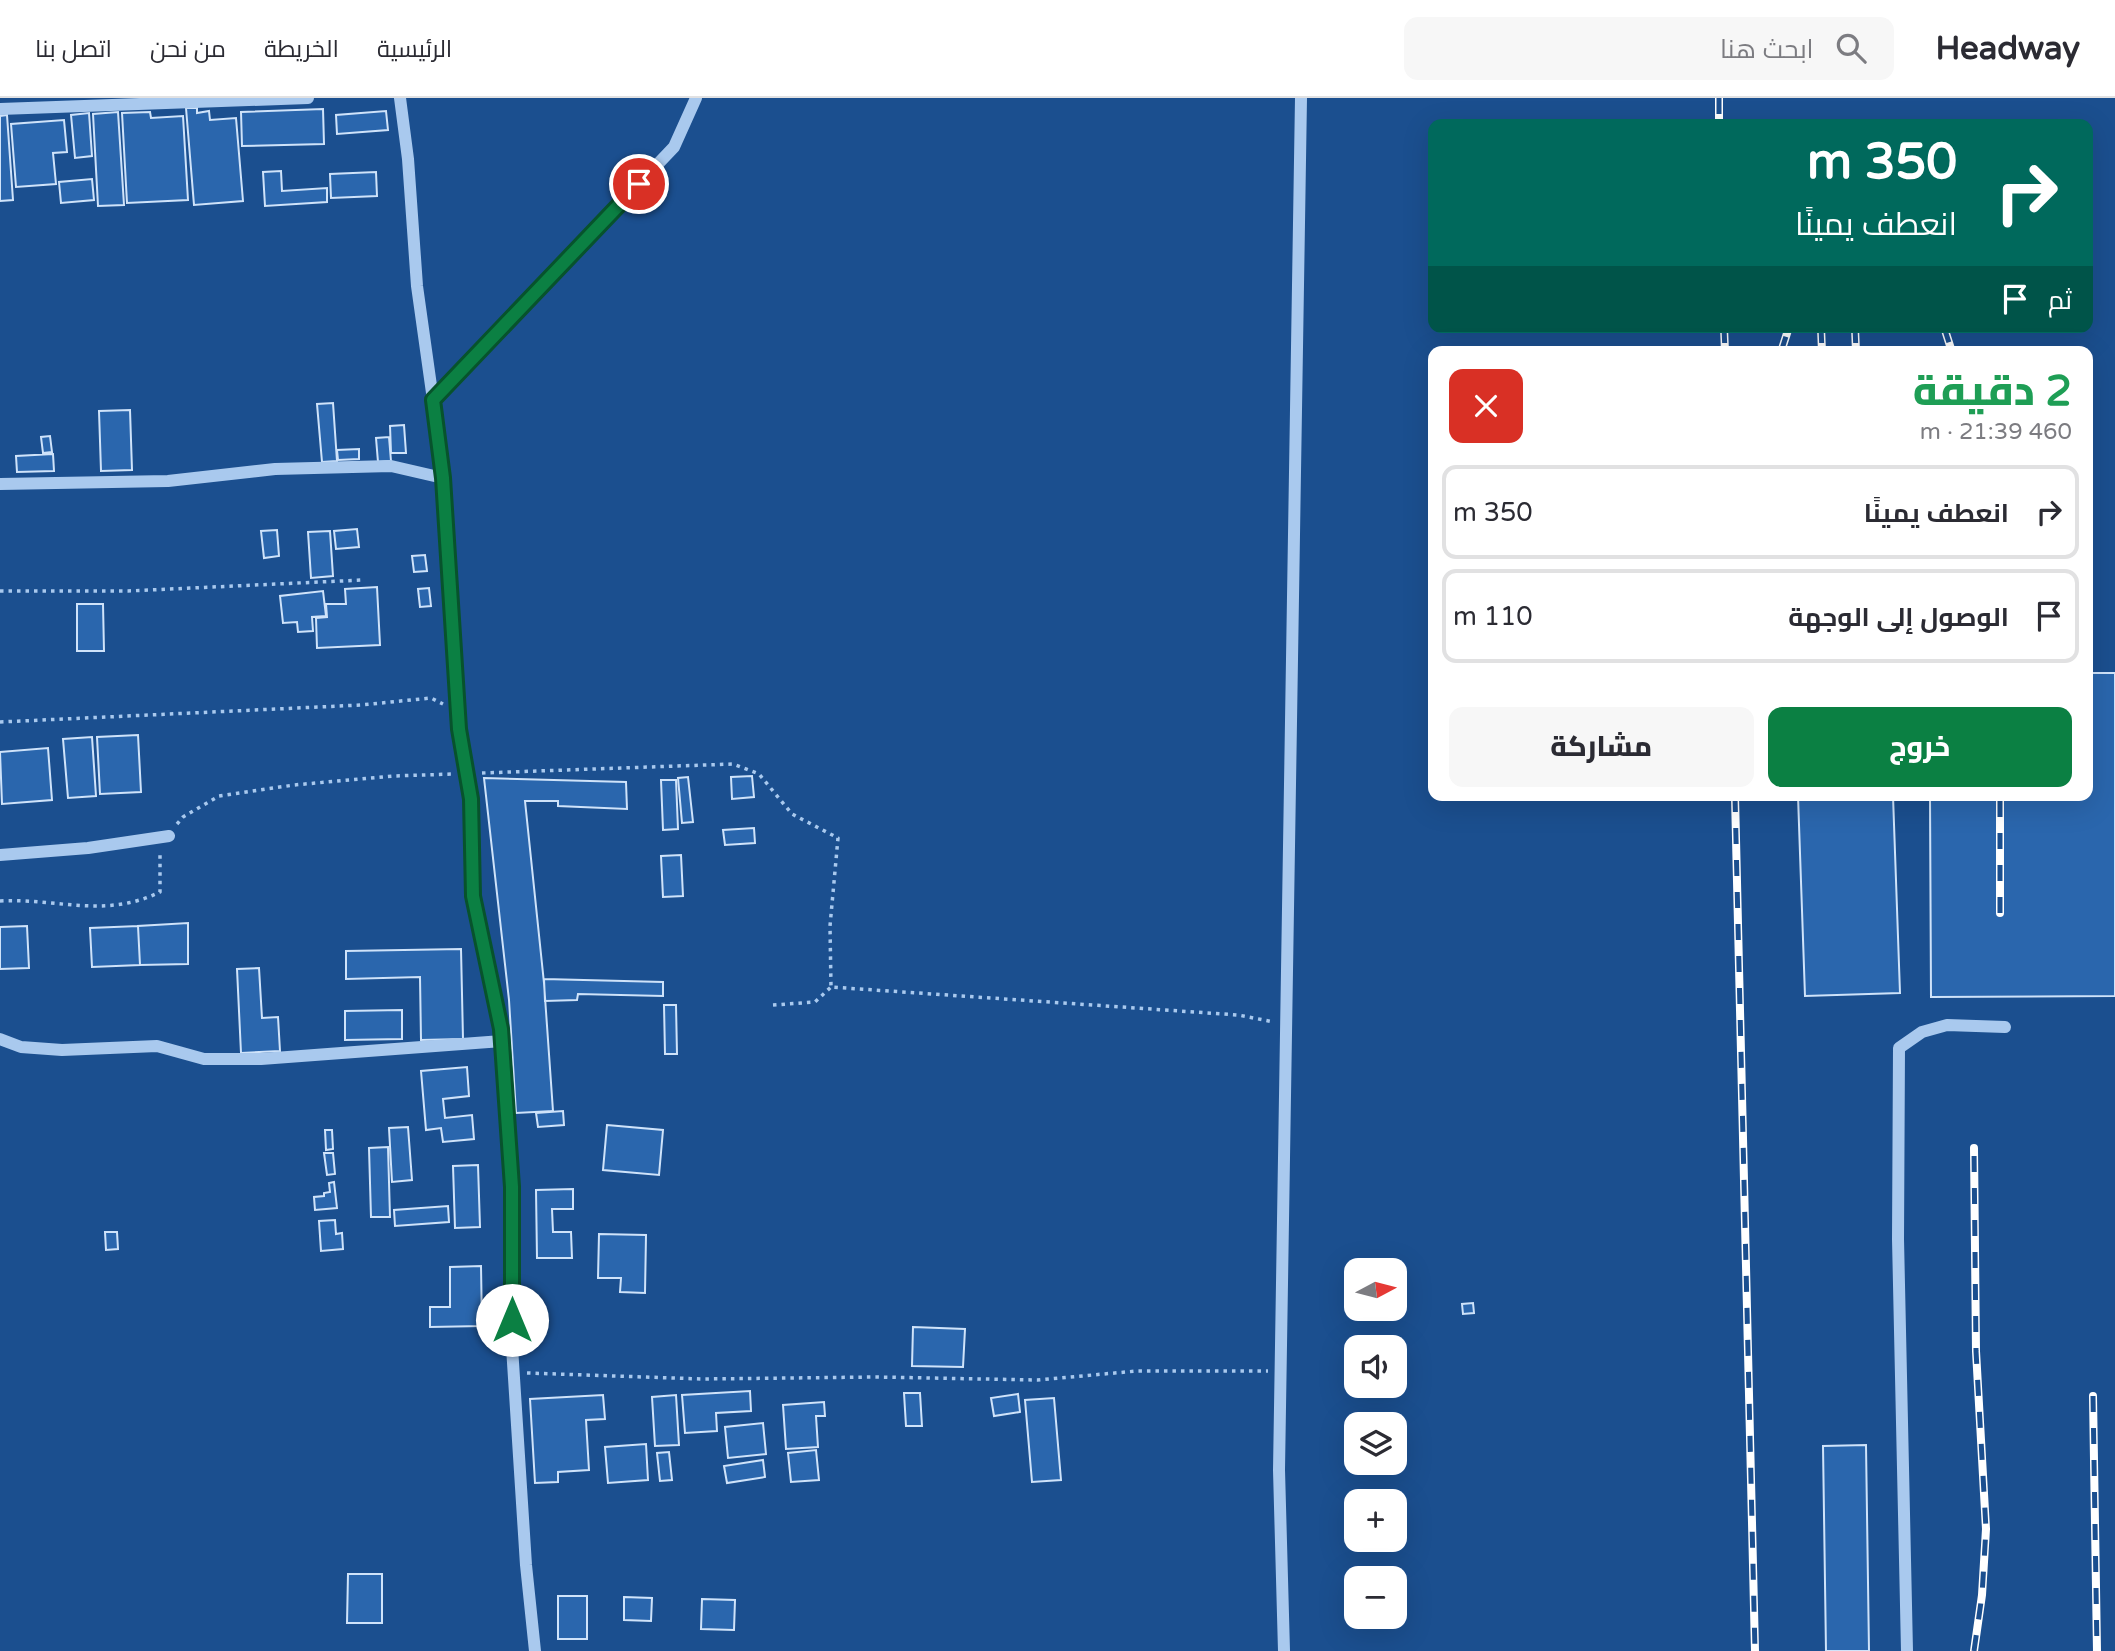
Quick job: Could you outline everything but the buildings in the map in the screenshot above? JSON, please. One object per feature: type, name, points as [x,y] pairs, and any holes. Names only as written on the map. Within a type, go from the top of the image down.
[{"type":"street","points":[[0,109],[308,98]]},
{"type":"street","points":[[400,98],[408,159],[417,286],[443,478],[457,711],[471,799],[473,896],[502,1041],[512,1187],[512,1347],[534,1651]]},
{"type":"street","points":[[433,400],[674,147],[696,98]]},
{"type":"street","points":[[1284,1651],[1279,1470],[1280,1371],[1301,98]]},
{"type":"street","points":[[0,484],[168,481],[275,469],[391,466],[443,478]]},
{"type":"street","points":[[0,855],[89,848],[169,836]]},
{"type":"street","points":[[1907,1651],[1898,1239],[1899,1048],[1922,1032],[1947,1025],[2005,1027]]},
{"type":"street","points":[[0,1039],[21,1047],[62,1050],[157,1046],[204,1059],[261,1059],[502,1041]]},
{"type":"path","points":[[0,591],[128,591],[362,580]]},
{"type":"path","points":[[0,722],[361,705],[431,698],[457,711]]},
{"type":"path","points":[[0,901],[31,899],[91,908],[141,901],[160,892],[160,847],[183,817],[219,796],[368,778],[733,764],[759,774],[792,814],[838,838],[830,926],[831,987]]},
{"type":"path","points":[[773,1004],[815,1002],[831,987],[1238,1015],[1285,1025]]},
{"type":"path","points":[[514,1373],[702,1379],[877,1377],[1037,1380],[1137,1371],[1280,1371]]},
{"type":"railway","points":[[1719,98],[1719,119]]},
{"type":"railway","points":[[1724,333],[1725,346]]},
{"type":"railway","points":[[1783,346],[1787,333]]},
{"type":"railway","points":[[1821,333],[1822,346]]},
{"type":"railway","points":[[1855,333],[1856,346]]},
{"type":"railway","points":[[1946,333],[1950,346]]},
{"type":"railway","points":[[1735,801],[1755,1651]]},
{"type":"railway","points":[[2000,801],[2000,913]]},
{"type":"railway","points":[[1974,1148],[1976,1351],[1986,1529],[1982,1595],[1974,1651]]},
{"type":"railway","points":[[2093,1396],[2097,1651]]},
{"type":"route","points":[[512,1320],[512,1187],[501,1029],[473,896],[471,799],[459,729],[443,478],[433,400],[639,184]]}]
